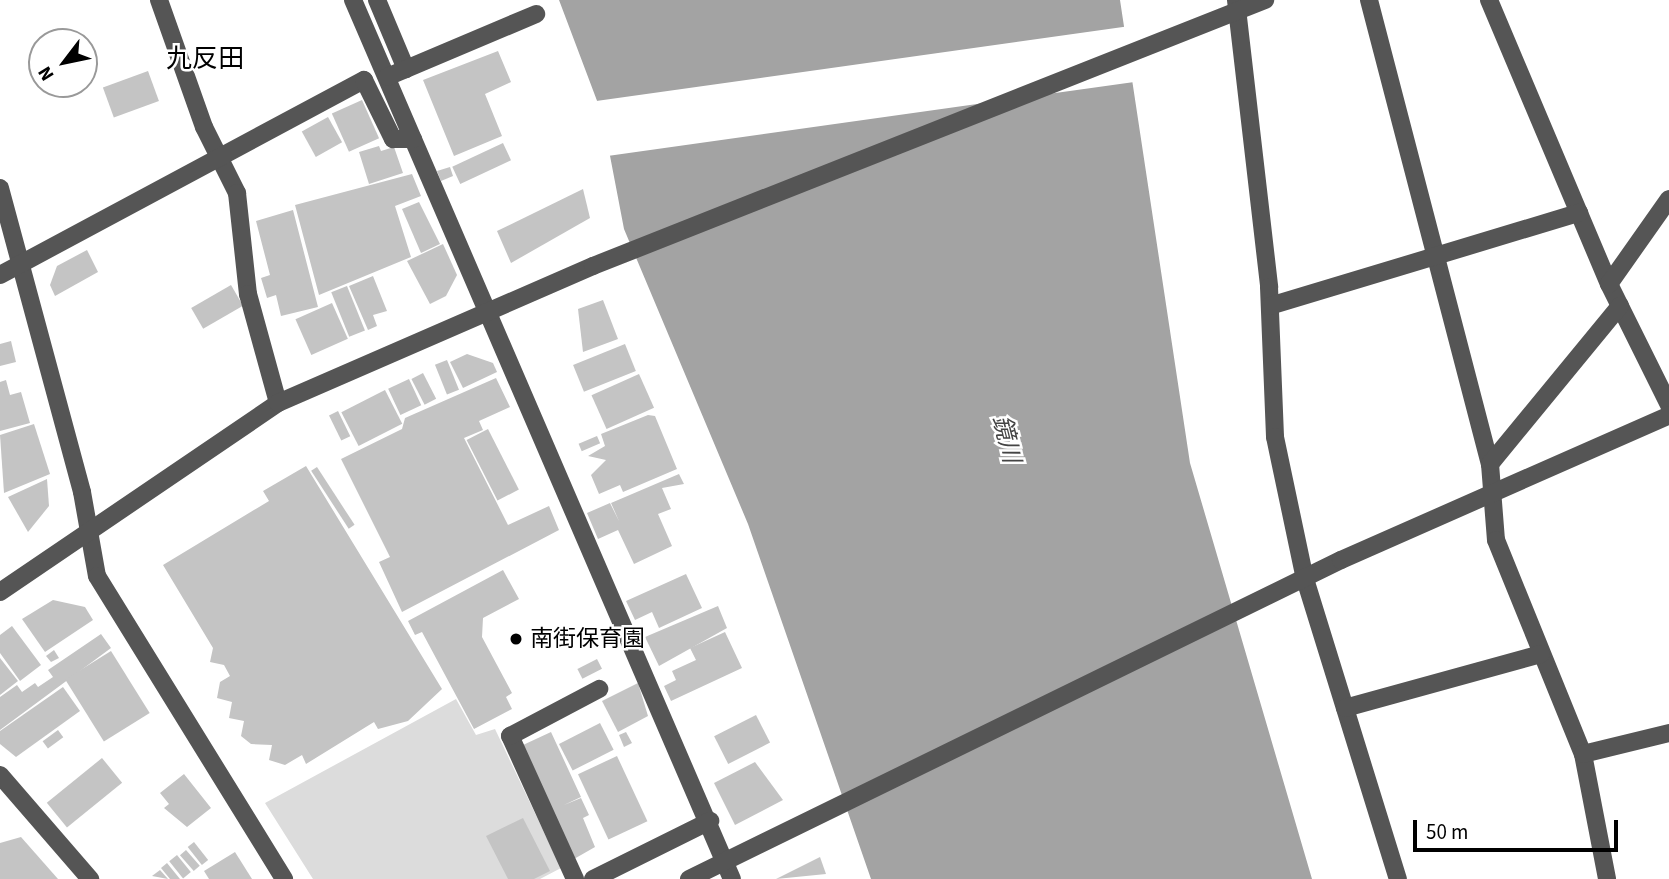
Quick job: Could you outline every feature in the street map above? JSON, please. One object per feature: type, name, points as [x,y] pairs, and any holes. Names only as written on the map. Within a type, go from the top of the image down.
[{"type":"street","points":[[159,0],[220,158],[237,193],[248,294],[278,403]]},
{"type":"street","points":[[353,0],[486,313],[703,803],[732,879]]},
{"type":"street","points":[[377,0],[406,69]]},
{"type":"street","points":[[0,592],[278,403],[593,266],[1166,41],[1238,4],[1265,0]]},
{"type":"street","points":[[1369,0],[1490,464],[1496,540],[1583,754],[1607,879]]},
{"type":"street","points":[[1489,0],[1609,284],[1669,405]]},
{"type":"street","points":[[1238,4],[1270,306],[1275,437],[1305,579],[1398,879]]},
{"type":"street","points":[[387,77],[536,14]]},
{"type":"street","points":[[0,275],[364,80],[393,139],[413,139]]},
{"type":"street","points":[[0,188],[97,576],[284,879]]},
{"type":"street","points":[[1609,284],[1669,199]]},
{"type":"street","points":[[1270,306],[1579,213]]},
{"type":"street","points":[[1490,464],[1620,306]]},
{"type":"street","points":[[689,879],[1305,579],[1669,415]]},
{"type":"street","points":[[1345,708],[1541,654]]},
{"type":"street","points":[[575,879],[510,736],[599,689]]},
{"type":"street","points":[[1583,754],[1669,733]]},
{"type":"street","points":[[0,775],[90,879]]},
{"type":"street","points":[[593,879],[710,821]]},
{"type":"shaded area","points":[[456,699],[476,735],[495,729],[561,868],[540,879],[313,879],[265,803]]},
{"type":"water","name":"鏡川","points":[[559,0],[1120,0],[1190,463],[1312,879],[871,879],[748,524],[624,229],[602,114]]},
{"type":"pier","points":[[1130,26],[1138,81],[595,158],[587,102]]},
{"type":"building","points":[[498,51],[511,82],[485,94],[502,136],[454,156],[423,80]]},
{"type":"building","points":[[148,71],[159,101],[114,117],[103,87]]},
{"type":"building","points":[[362,100],[379,138],[349,152],[332,113]]},
{"type":"building","points":[[328,117],[342,142],[316,157],[302,132]]},
{"type":"building","points":[[503,143],[511,160],[460,184],[452,167]]},
{"type":"building","points":[[379,146],[381,151],[394,147],[403,173],[369,184],[359,152]]},
{"type":"building","points":[[450,167],[453,176],[441,181],[437,171]]},
{"type":"building","points":[[412,174],[421,196],[395,206],[411,257],[319,295],[295,205]]},
{"type":"building","points":[[583,189],[590,218],[511,263],[497,231]]},
{"type":"building","points":[[419,202],[440,244],[421,253],[402,209]]},
{"type":"building","points":[[293,210],[318,307],[281,316],[276,295],[267,298],[261,278],[270,275],[256,221]]},
{"type":"building","points":[[443,244],[457,275],[446,296],[430,304],[407,261]]},
{"type":"building","points":[[87,250],[98,272],[55,296],[50,285],[57,266]]},
{"type":"building","points":[[373,276],[387,311],[373,315],[377,326],[368,330],[349,286]]},
{"type":"building","points":[[231,285],[243,306],[203,329],[191,308]]},
{"type":"building","points":[[347,286],[365,331],[349,337],[331,292]]},
{"type":"building","points":[[603,300],[618,339],[583,352],[578,309]]},
{"type":"building","points":[[332,303],[348,339],[311,355],[295,319]]},
{"type":"building","points":[[11,341],[16,362],[0,366],[0,344]]},
{"type":"building","points":[[625,344],[636,371],[584,392],[573,365]]},
{"type":"building","points":[[467,354],[493,363],[497,372],[463,388],[450,362]]},
{"type":"building","points":[[447,360],[459,390],[447,395],[435,365]]},
{"type":"building","points":[[423,373],[436,399],[425,405],[411,379]]},
{"type":"building","points":[[639,374],[654,408],[607,429],[591,395]]},
{"type":"building","points":[[496,378],[510,407],[479,421],[483,430],[464,438],[508,525],[549,506],[559,530],[402,612],[379,562],[390,557],[341,459],[402,429],[405,418]]},
{"type":"building","points":[[409,379],[421,405],[400,415],[388,389]]},
{"type":"building","points":[[6,380],[10,395],[21,392],[30,423],[0,431],[0,382]]},
{"type":"building","points":[[385,390],[402,424],[359,446],[341,412]]},
{"type":"building","points":[[338,411],[350,436],[341,441],[329,415]]},
{"type":"building","points":[[648,415],[655,416],[677,469],[623,492],[620,485],[599,494],[591,475],[606,460],[588,456],[605,446],[601,434]]},
{"type":"building","points":[[34,424],[50,474],[4,493],[0,435]]},
{"type":"building","points":[[488,429],[519,490],[497,500],[467,440]]},
{"type":"building","points":[[597,436],[600,443],[582,451],[579,444]]},
{"type":"building","points":[[306,466],[442,689],[408,721],[378,729],[374,722],[306,764],[302,755],[285,765],[269,760],[272,745],[251,744],[241,736],[244,721],[229,718],[232,702],[217,698],[220,682],[230,676],[224,665],[210,662],[213,648],[163,565],[269,501],[263,491]]},
{"type":"building","points":[[317,467],[355,525],[349,529],[311,471]]},
{"type":"building","points":[[679,474],[684,484],[662,488],[671,509],[658,514],[672,546],[634,564],[618,530],[598,539],[587,513],[610,503],[619,521],[611,503]]},
{"type":"building","points":[[47,479],[49,506],[28,532],[8,497]]},
{"type":"building","points":[[503,570],[519,599],[483,618],[482,637],[512,693],[506,697],[512,709],[474,729],[422,632],[415,635],[408,621]]},
{"type":"building","points":[[686,574],[702,608],[659,628],[652,612],[635,620],[626,601]]},
{"type":"building","points":[[53,600],[85,607],[93,620],[45,652],[22,619]]},
{"type":"building","points":[[718,606],[727,628],[659,666],[645,637]]},
{"type":"building","points":[[12,626],[41,665],[20,681],[0,653],[0,635]]},
{"type":"building","points":[[725,632],[742,668],[671,701],[664,686],[676,680],[672,671],[696,660],[690,648]]},
{"type":"building","points":[[101,634],[111,648],[0,730],[0,697],[17,685],[22,692],[35,683],[38,687],[53,677],[48,670]]},
{"type":"building","points":[[54,650],[59,658],[51,662],[46,656]]},
{"type":"building","points":[[111,651],[150,713],[104,742],[65,680]]},
{"type":"building","points":[[0,658],[18,681],[0,695]]},
{"type":"building","points":[[597,659],[602,669],[582,679],[577,669]]},
{"type":"building","points":[[638,683],[648,716],[618,732],[602,701]]},
{"type":"building","points":[[63,687],[80,711],[16,757],[0,744],[0,731]]},
{"type":"building","points":[[756,715],[770,743],[728,764],[714,736]]},
{"type":"building","points":[[600,723],[614,750],[573,771],[559,744]]},
{"type":"building","points":[[58,730],[63,737],[48,748],[43,741]]},
{"type":"building","points":[[551,732],[581,797],[564,805],[581,798],[589,815],[583,818],[595,847],[574,859],[523,745]]},
{"type":"building","points":[[626,732],[632,743],[624,747],[619,735]]},
{"type":"building","points":[[617,756],[647,821],[608,839],[578,774]]},
{"type":"building","points":[[102,758],[122,783],[67,828],[47,803]]},
{"type":"building","points":[[755,762],[783,800],[735,825],[714,783]]},
{"type":"building","points":[[184,774],[211,808],[187,827],[164,808],[169,804],[160,793]]},
{"type":"building","points":[[523,818],[550,871],[534,879],[508,879],[486,836]]},
{"type":"building","points":[[21,837],[58,879],[0,879],[0,843]]},
{"type":"building","points":[[194,842],[208,860],[202,865],[188,847]]},
{"type":"building","points":[[186,850],[200,866],[194,871],[180,855]]},
{"type":"building","points":[[235,852],[252,879],[209,879],[204,871]]},
{"type":"building","points":[[177,855],[191,872],[183,878],[169,861]]},
{"type":"building","points":[[820,857],[826,874],[776,879]]},
{"type":"building","points":[[167,863],[180,879],[170,879],[161,868]]},
{"type":"building","points":[[160,870],[168,879],[152,876]]},
{"type":"place","name":"南街保育園","points":[[516,639]]},
{"type":"district","name":"九反田","points":[[205,59]]}]
